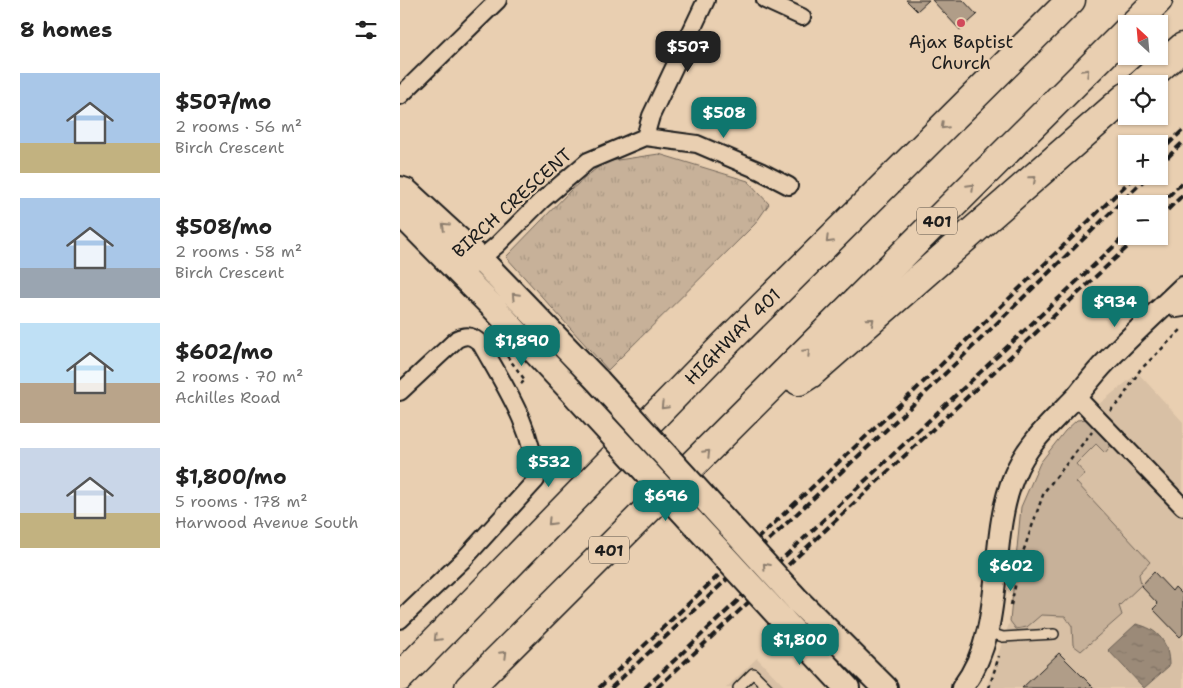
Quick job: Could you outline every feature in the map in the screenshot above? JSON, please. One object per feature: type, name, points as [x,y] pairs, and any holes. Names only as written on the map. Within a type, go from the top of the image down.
[{"type":"highway","points":[[979,92],[1055,0]]},
{"type":"highway","name":"HIGHWAY 401","points":[[400,677],[723,346],[1071,0]]},
{"type":"highway","points":[[1143,15],[1158,0]]},
{"type":"highway","name":"401","points":[[470,688],[1118,40]]},
{"type":"highway","points":[[1151,75],[1183,47]]},
{"type":"highway","points":[[748,412],[810,374],[1118,104]]},
{"type":"main road","points":[[400,190],[406,191],[480,259],[598,381],[799,602],[885,688]]},
{"type":"main road","points":[[400,213],[462,275],[579,399],[847,688]]},
{"type":"street","points":[[400,96],[498,0]]},
{"type":"street","points":[[706,0],[651,116],[645,137],[697,144],[760,171],[789,186]]},
{"type":"street","points":[[765,0],[802,17]]},
{"type":"street","name":"BIRCH CRESCENT","points":[[462,275],[540,201],[588,161],[645,137]]},
{"type":"street","points":[[962,688],[995,635],[1002,516],[1014,476],[1032,444],[1114,353],[1183,287]]},
{"type":"street","points":[[1076,396],[1122,362],[1182,312]]},
{"type":"street","points":[[400,392],[456,339],[465,336],[474,337],[481,344],[521,417],[535,457],[536,480],[464,559],[400,620]]},
{"type":"street","points":[[1076,396],[1183,507]]},
{"type":"lane","points":[[995,635],[1054,634]]},
{"type":"lane","points":[[738,688],[753,673],[768,688]]},
{"type":"path","points":[[989,688],[994,679],[995,635],[1044,492],[1100,421],[1121,400],[1182,312]]},
{"type":"shaded area","points":[[1138,373],[1183,422],[1183,688],[986,688],[1010,621],[1021,507],[1040,463],[1065,431]]},
{"type":"shaded area","points":[[757,658],[786,688],[726,688]]},
{"type":"green space","points":[[659,154],[748,181],[769,204],[755,224],[608,370],[506,257],[572,189],[604,162]]},
{"type":"green space","points":[[1089,419],[1112,444],[1105,453],[1096,444],[1076,464],[1085,474],[1076,482],[1150,562],[1139,574],[1141,585],[1119,606],[1122,615],[1081,651],[1073,645],[1072,626],[1065,616],[1041,615],[1027,627],[1016,629],[1010,621],[1021,507],[1040,463],[1065,431],[1077,420]]},
{"type":"water","points":[[1136,624],[1157,633],[1165,644],[1169,658],[1169,666],[1144,688],[1108,650]]},
{"type":"building","name":"Ajax Baptist Church","points":[[906,0],[929,0],[917,11]]},
{"type":"building","name":"Ajax Baptist Church","points":[[932,0],[963,0],[977,15],[960,30]]},
{"type":"building","points":[[1154,572],[1172,591],[1175,587],[1183,595],[1183,634],[1180,637],[1153,609],[1158,604],[1141,586]]},
{"type":"building","points":[[1059,653],[1094,688],[1022,688]]},
{"type":"railway","points":[[1168,144],[1183,130]]},
{"type":"railway","points":[[1168,157],[1183,142]]},
{"type":"railway","points":[[1168,196],[1183,182]]},
{"type":"railway","points":[[599,688],[910,395],[1126,185]]},
{"type":"railway","points":[[611,688],[917,401],[1139,185]]},
{"type":"railway","points":[[1168,209],[1183,195]]},
{"type":"railway","points":[[645,688],[1118,243]]},
{"type":"railway","points":[[657,688],[1129,245]]},
{"type":"place","name":"Ajax Baptist Church","points":[[961,23]]}]
